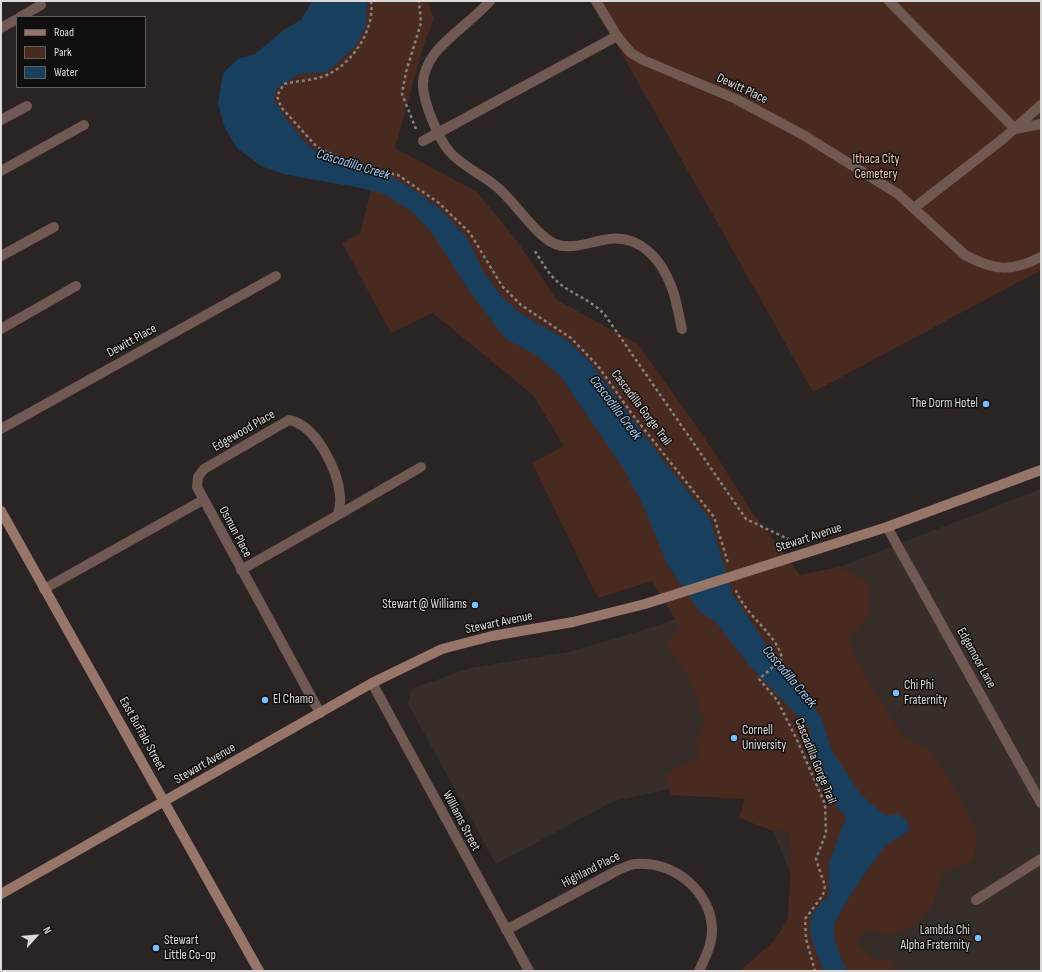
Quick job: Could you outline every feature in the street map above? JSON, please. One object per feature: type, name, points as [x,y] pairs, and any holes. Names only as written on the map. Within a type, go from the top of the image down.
[{"type":"street","points":[[490,1],[435,53],[426,68],[423,86],[438,134],[449,151],[462,163],[488,179],[504,192],[541,233],[555,244],[568,247],[608,239],[622,238],[639,243],[663,268],[673,291],[682,329]]},
{"type":"street","name":"Dewitt Place","points":[[596,1],[617,36],[631,53],[643,60],[736,99],[805,136],[898,194],[965,255],[977,262],[1003,269],[1016,267],[1041,257]]},
{"type":"street","points":[[889,1],[1014,129]]},
{"type":"street","points":[[22,16],[42,5]]},
{"type":"street","points":[[1,28],[16,20]]},
{"type":"street","points":[[423,142],[617,36]]},
{"type":"street","points":[[914,208],[1014,129],[1041,105]]},
{"type":"street","points":[[1,120],[27,106]]},
{"type":"street","points":[[1014,129],[1041,124]]},
{"type":"street","points":[[1,171],[84,125]]},
{"type":"street","points":[[1,256],[54,226]]},
{"type":"street","name":"Dewitt Place","points":[[1,429],[276,276]]},
{"type":"street","points":[[1,329],[76,286]]},
{"type":"street","name":"Edgewood Place","points":[[203,500],[197,487],[198,477],[204,469],[289,420],[295,421],[312,432],[326,453],[335,474],[340,497],[338,515]]},
{"type":"street","points":[[241,570],[421,467]]},
{"type":"street","name":"Stewart Avenue","points":[[1,894],[320,714],[372,683],[442,648],[492,636],[573,622],[645,604],[887,527],[1041,470]]},
{"type":"street","name":"Osmun Place","points":[[44,589],[203,500],[320,714]]},
{"type":"street","name":"East Buffalo Street","points":[[1,511],[259,971]]},
{"type":"street","name":"Edgemoor Lane","points":[[887,527],[1040,798]]},
{"type":"street","name":"Williams Street","points":[[372,683],[529,971]]},
{"type":"street","points":[[976,900],[1041,859]]},
{"type":"street","name":"Highland Place","points":[[506,930],[618,870],[634,864],[648,864],[674,872],[687,880],[705,904],[711,918],[712,931],[710,944],[700,971]]},
{"type":"path","name":"Cascadilla Gorge Trail","points":[[370,1],[370,23],[355,51],[328,74],[284,84],[277,96],[281,107],[317,147],[359,167],[398,175],[439,203],[470,233],[502,286],[521,305],[571,338],[598,366],[632,414],[714,517],[729,567]]},
{"type":"path","points":[[546,269],[559,283],[595,304],[605,315],[746,519],[788,539]]},
{"type":"path","name":"Cascadilla Gorge Trail","points":[[735,587],[737,594],[781,650],[782,659],[759,679],[777,700],[797,740],[825,804],[826,833],[816,859],[825,886],[823,895],[805,919],[806,939],[815,971]]},
{"type":"shaded area","name":"Cornell University","points":[[1041,489],[1041,971],[774,971],[798,893],[750,772],[614,801],[496,864],[408,704],[411,689],[470,668],[569,652],[653,627],[800,576],[839,567]]},
{"type":"green space","points":[[341,1],[428,1],[434,19],[423,47],[395,148],[477,192],[517,241],[557,300],[639,345],[710,446],[752,512],[800,575],[839,567],[868,582],[869,615],[849,638],[856,660],[901,734],[931,751],[957,791],[977,832],[974,860],[942,874],[933,904],[918,923],[892,935],[866,930],[857,944],[870,957],[892,962],[896,971],[740,971],[774,941],[788,919],[791,857],[789,830],[771,830],[739,818],[745,799],[671,795],[666,774],[700,756],[695,742],[705,724],[691,681],[666,644],[679,626],[652,581],[598,598],[532,463],[564,446],[533,395],[433,313],[391,333],[342,243],[360,234],[372,188],[331,183],[240,124]]},
{"type":"green space","name":"Ithaca City Cemetery","points":[[592,1],[1041,1],[1041,270],[813,392]]},
{"type":"water","name":"Cascadilla Creek","points":[[312,1],[367,1],[366,27],[353,49],[327,72],[299,74],[276,89],[274,100],[288,122],[308,145],[328,160],[359,171],[392,177],[414,190],[441,210],[467,238],[483,271],[501,296],[520,313],[568,341],[590,362],[663,460],[710,519],[733,595],[771,651],[821,717],[832,751],[860,794],[886,816],[898,814],[906,820],[910,828],[883,849],[858,884],[836,920],[834,937],[847,971],[824,971],[815,949],[811,933],[811,918],[819,905],[829,895],[829,863],[846,817],[827,795],[830,790],[823,786],[809,759],[810,729],[749,665],[715,621],[701,613],[667,564],[645,509],[624,469],[561,377],[536,355],[505,338],[468,289],[433,234],[411,211],[384,194],[361,188],[283,174],[261,166],[237,148],[225,128],[218,104],[223,73],[238,59],[255,54],[285,29],[301,20]]},
{"type":"place","name":"The Dorm Hotel","points":[[986,404]]},
{"type":"place","name":"Stewart @ Williams","points":[[475,605]]},
{"type":"place","name":"Chi Phi Fraternity","points":[[896,693]]},
{"type":"place","name":"El Chamo","points":[[265,700]]},
{"type":"place","name":"Cornell University","points":[[734,738]]},
{"type":"place","name":"Lambda Chi Alpha Fraternity","points":[[978,938]]},
{"type":"place","name":"Stewart Little Co-op","points":[[156,948]]}]
